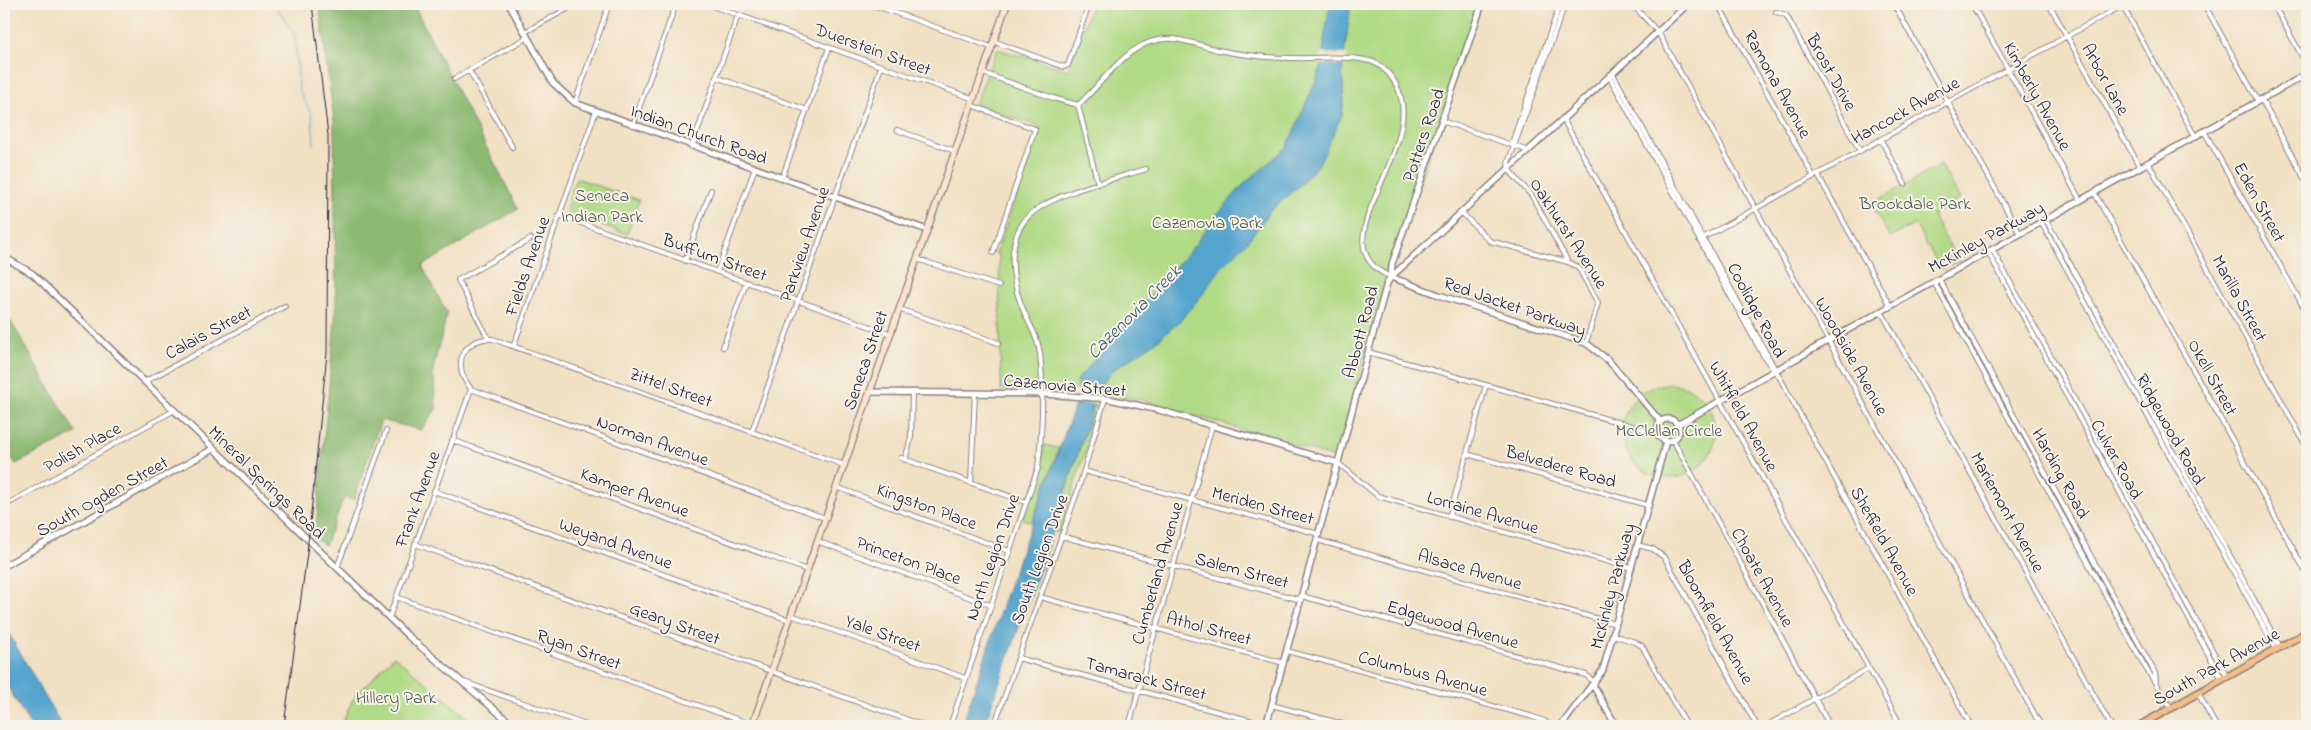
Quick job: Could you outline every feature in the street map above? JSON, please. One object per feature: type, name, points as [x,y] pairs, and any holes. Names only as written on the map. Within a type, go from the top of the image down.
[{"type":"main road","name":"Seneca Street","points":[[753,726],[1006,4]]},
{"type":"main road","name":"South Park Avenue","points":[[2143,725],[2307,632]]},
{"type":"street","points":[[425,7],[432,4]]},
{"type":"street","name":"Indian Church Road","points":[[510,4],[553,83],[575,103],[927,230]]},
{"type":"street","points":[[454,79],[576,4]]},
{"type":"street","points":[[575,103],[609,4]]},
{"type":"street","points":[[633,125],[676,4]]},
{"type":"street","name":"Duerstein Street","points":[[707,4],[882,67],[1035,129],[993,253]]},
{"type":"street","points":[[871,4],[1064,67],[1068,65],[1089,4]]},
{"type":"street","name":"Potters Road","points":[[1391,276],[1392,264],[1482,4]]},
{"type":"street","points":[[1547,48],[1560,4]]},
{"type":"street","points":[[1509,170],[1513,140],[1565,4]]},
{"type":"street","name":"Woodside Avenue","points":[[1632,4],[1658,32],[2041,726]]},
{"type":"street","name":"Abbott Road","points":[[1266,726],[1368,352],[1391,276],[1509,170],[1688,4]]},
{"type":"street","name":"Ramona Avenue","points":[[1718,4],[1890,306]]},
{"type":"street","points":[[1894,4],[2020,234]]},
{"type":"street","name":"Kimberly Avenue","points":[[1972,4],[2080,200]]},
{"type":"street","name":"Arbor Lane","points":[[2049,4],[2140,167]]},
{"type":"street","points":[[2123,4],[2195,136]]},
{"type":"street","name":"Hancock Avenue","points":[[1701,239],[2123,4]]},
{"type":"street","points":[[2204,4],[2307,183]]},
{"type":"street","points":[[2273,4],[2307,65]]},
{"type":"street","name":"Brost Drive","points":[[1776,12],[1786,15],[1860,151]]},
{"type":"street","points":[[692,146],[738,15]]},
{"type":"street","points":[[1078,105],[1094,91],[1122,58],[1149,42],[1174,39],[1245,54],[1364,59],[1380,66],[1393,81],[1402,107],[1402,125],[1396,150],[1372,204],[1364,228],[1368,259],[1375,269],[1391,276]]},
{"type":"street","points":[[782,178],[829,48]]},
{"type":"street","name":"Parkview Avenue","points":[[752,432],[882,67]]},
{"type":"street","points":[[469,70],[512,147]]},
{"type":"street","points":[[982,73],[1078,105]]},
{"type":"street","name":"McKinley Parkway","points":[[1677,425],[2307,74]]},
{"type":"street","name":"Coolidge Road","points":[[1611,75],[1767,363],[1774,370]]},
{"type":"street","points":[[716,77],[806,110]]},
{"type":"street","points":[[1078,105],[1098,184]]},
{"type":"street","name":"Fields Avenue","points":[[514,345],[596,111]]},
{"type":"street","name":"Whitfield Avenue","points":[[1563,119],[1901,726]]},
{"type":"street","points":[[1442,120],[1529,151]]},
{"type":"street","points":[[897,130],[955,151]]},
{"type":"street","name":"Eden Street","points":[[2204,131],[2307,313]]},
{"type":"street","points":[[1880,140],[1905,184]]},
{"type":"street","name":"Marilla Street","points":[[2148,162],[2307,447]]},
{"type":"street","points":[[717,272],[754,168]]},
{"type":"street","name":"North Legion Drive","points":[[950,726],[1038,468],[1041,394],[1038,344],[1020,302],[1015,282],[1015,243],[1020,227],[1034,211],[1056,200],[1146,169]]},
{"type":"street","name":"Oakhurst Avenue","points":[[1509,170],[1532,196],[1568,262],[1578,267],[1598,303],[1586,343]]},
{"type":"street","points":[[685,261],[711,190]]},
{"type":"street","name":"Okell Street","points":[[2094,192],[2307,574]]},
{"type":"street","points":[[1462,213],[1490,241],[1568,262]]},
{"type":"street","name":"Buffum Street","points":[[559,215],[890,334]]},
{"type":"street","name":"Ridgewood Road","points":[[2043,221],[2278,648]]},
{"type":"street","points":[[471,389],[462,372],[462,357],[475,341],[488,338],[458,280],[532,239]]},
{"type":"street","name":"Culver Road","points":[[1990,251],[2224,678]]},
{"type":"street","name":"Mineral Springs Road","points":[[4,257],[33,274],[389,618],[459,681],[514,726]]},
{"type":"street","points":[[917,259],[999,286]]},
{"type":"street","name":"Red Jacket Parkway","points":[[1391,276],[1439,296],[1586,343],[1608,360],[1661,422]]},
{"type":"street","name":"Harding Road","points":[[1937,280],[2119,606],[2171,708]]},
{"type":"street","name":"Harding Road","points":[[1937,280],[1964,336],[2038,473],[2151,676],[2156,681]]},
{"type":"street","points":[[723,347],[746,283]]},
{"type":"street","name":"Calais Street","points":[[144,382],[285,306]]},
{"type":"street","points":[[899,309],[999,343]]},
{"type":"street","name":"Mariemont Avenue","points":[[1881,311],[2111,726]]},
{"type":"street","points":[[1964,336],[1968,333]]},
{"type":"street","name":"Zittel Street","points":[[488,338],[514,345],[844,465]]},
{"type":"street","points":[[1368,352],[1657,433],[1666,441],[1673,440],[1678,434],[1677,425],[1670,420],[1661,422],[1657,433]]},
{"type":"street","name":"Sheffield Avenue","points":[[1774,370],[1971,726]]},
{"type":"street","points":[[1988,381],[1993,378]]},
{"type":"street","points":[[1449,517],[1486,385]]},
{"type":"street","name":"Frank Avenue","points":[[389,618],[471,389]]},
{"type":"street","name":"Norman Avenue","points":[[471,389],[825,518]]},
{"type":"street","name":"Cazenovia Street","points":[[870,392],[975,392],[1072,395],[1106,399],[1151,408],[1338,463]]},
{"type":"street","points":[[912,392],[911,437],[903,459],[1026,502]]},
{"type":"street","points":[[971,483],[975,392]]},
{"type":"street","name":"South Legion Drive","points":[[994,726],[1084,471],[1106,399]]},
{"type":"street","name":"Polish Place","points":[[4,506],[173,411]]},
{"type":"street","points":[[2013,426],[2018,423]]},
{"type":"street","name":"Cumberland Avenue","points":[[1129,726],[1212,426]]},
{"type":"street","points":[[337,568],[386,431]]},
{"type":"street","name":"Kamper Avenue","points":[[452,440],[807,570]]},
{"type":"street","name":"Choate Avenue","points":[[1673,440],[1830,726]]},
{"type":"street","name":"McKinley Parkway","points":[[1561,726],[1604,670],[1647,505],[1666,441]]},
{"type":"street","name":"South Ogden Street","points":[[4,566],[213,449]]},
{"type":"street","name":"Belvedere Road","points":[[1467,454],[1647,505]]},
{"type":"street","name":"Lorraine Avenue","points":[[1338,463],[1378,496],[1631,568]]},
{"type":"street","points":[[2038,473],[2044,470]]},
{"type":"street","name":"Meriden Street","points":[[1084,471],[1319,534]]},
{"type":"street","name":"Kingston Place","points":[[836,487],[1009,551]]},
{"type":"street","name":"Weyand Avenue","points":[[434,491],[790,618]]},
{"type":"street","points":[[4,494],[9,504]]},
{"type":"street","points":[[2063,518],[2069,516]]},
{"type":"street","name":"Salem Street","points":[[1061,536],[1301,598]]},
{"type":"street","name":"Alsace Avenue","points":[[1317,540],[1616,624]]},
{"type":"street","name":"Princeton Place","points":[[817,541],[990,605]]},
{"type":"street","name":"Geary Street","points":[[415,544],[925,726]]},
{"type":"street","name":"Bloomfield Avenue","points":[[1637,545],[1653,549],[1662,554],[1758,726]]},
{"type":"street","points":[[2088,563],[2093,560]]},
{"type":"street","name":"Ryan Street","points":[[396,597],[753,726]]},
{"type":"street","name":"Athol Street","points":[[1040,597],[1284,663]]},
{"type":"street","name":"Edgewood Avenue","points":[[1301,598],[1589,676],[1594,684]]},
{"type":"street","points":[[2113,609],[2119,606]]},
{"type":"street","name":"Yale Street","points":[[790,618],[965,678]]},
{"type":"street","points":[[1613,635],[1636,642],[1642,646],[1687,726]]},
{"type":"street","name":"Columbus Avenue","points":[[1287,651],[1539,719],[1550,726]]},
{"type":"street","name":"Tamarack Street","points":[[1018,658],[1266,726]]},
{"type":"street","points":[[1766,726],[1869,668]]},
{"type":"street","points":[[459,681],[589,726]]},
{"type":"street","points":[[1594,684],[1616,726]]},
{"type":"street","points":[[2198,693],[2216,726]]},
{"type":"street","points":[[1272,705],[1350,726]]},
{"type":"street","points":[[996,720],[1021,726]]},
{"type":"green space","points":[[319,4],[413,4],[518,209],[422,266],[447,313],[433,370],[436,409],[421,430],[381,420],[354,500],[344,498],[325,545],[315,539],[336,309],[334,121]]},
{"type":"green space","name":"Cazenovia Park","points":[[1092,4],[1480,4],[1385,283],[1336,458],[1144,400],[1065,389],[1001,390],[999,255],[996,254],[1040,127],[975,104],[997,49],[1068,70]]},
{"type":"green space","name":"Brookdale Park","points":[[1941,165],[1960,199],[1932,215],[1958,261],[1941,270],[1915,224],[1890,238],[1871,204]]},
{"type":"green space","name":"Seneca Indian Park","points":[[576,178],[639,200],[627,234],[565,212]]},
{"type":"green space","points":[[10,320],[76,433],[16,464],[4,445],[4,323]]},
{"type":"green space","name":"McClellan Circle","points":[[1669,384],[1687,388],[1702,398],[1712,413],[1716,431],[1712,449],[1702,464],[1687,474],[1669,478],[1651,474],[1636,464],[1626,449],[1622,431],[1626,413],[1636,398],[1651,388]]},
{"type":"green space","points":[[1094,405],[1100,406],[1059,533],[1053,531]]},
{"type":"green space","points":[[1044,445],[1059,448],[1032,522],[1022,519],[1041,468]]},
{"type":"green space","name":"Hillery Park","points":[[394,656],[477,726],[341,726],[353,699]]},
{"type":"water","points":[[1330,4],[1351,4],[1342,71],[1344,99],[1342,115],[1319,164],[1298,187],[1271,210],[1247,242],[1220,269],[1202,295],[1180,321],[1158,340],[1112,371],[1099,387],[1050,540],[984,726],[962,726],[1008,588],[1076,403],[1077,380],[1195,245],[1213,219],[1244,184],[1287,147],[1322,66]]},
{"type":"water","points":[[4,625],[63,726],[31,726],[4,681]]},
{"type":"pier","points":[[1321,53],[1347,54],[1346,65],[1320,64]]},
{"type":"pier","points":[[1074,390],[1099,392],[1097,404],[1074,402]]},
{"type":"waterway","points":[[275,4],[295,36],[299,90],[312,115],[314,145]]},
{"type":"railway","points":[[284,726],[307,553],[327,353],[328,135],[312,4]]},
{"type":"water label","name":"Cazenovia Creek","points":[[1133,311]]}]
